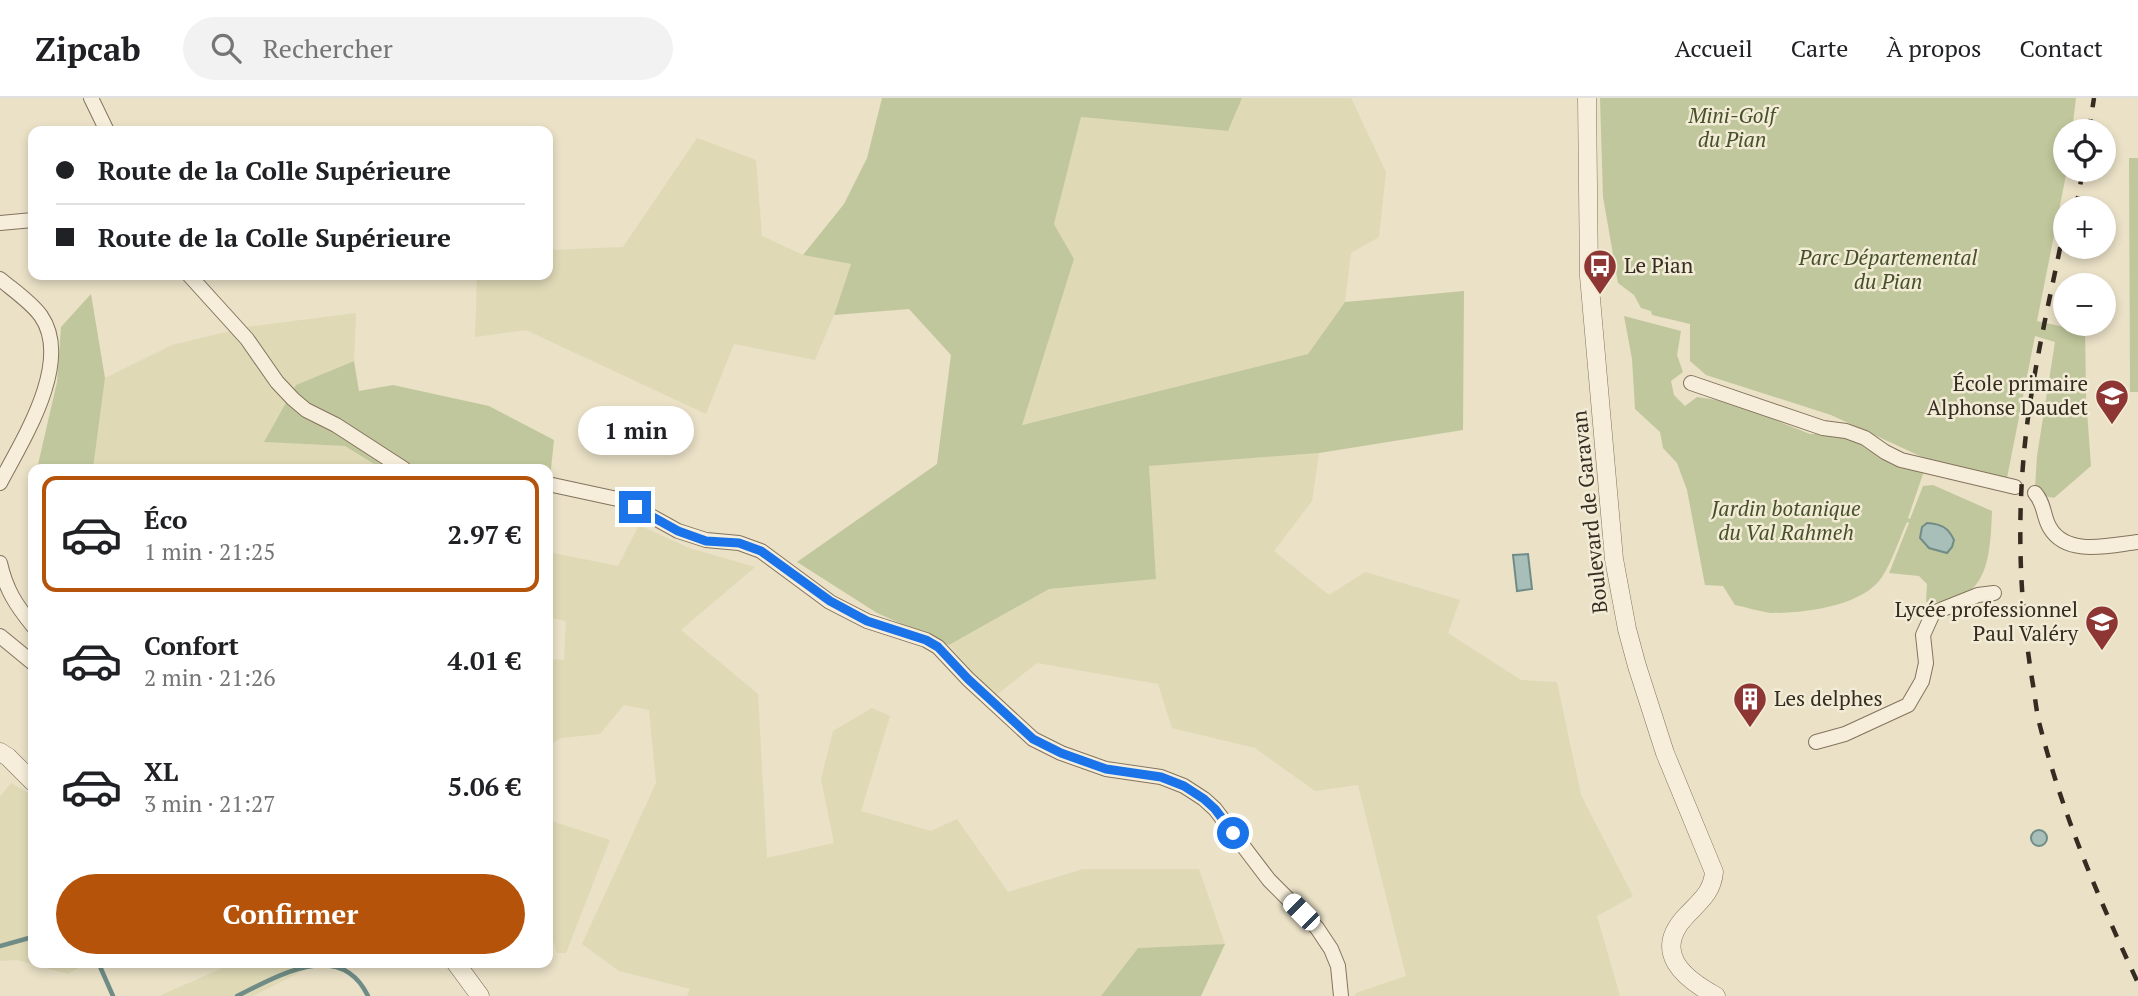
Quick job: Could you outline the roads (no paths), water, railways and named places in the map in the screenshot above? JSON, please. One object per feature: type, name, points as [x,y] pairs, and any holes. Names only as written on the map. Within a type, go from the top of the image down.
[{"type":"street","points":[[91,98],[105,126]]},
{"type":"street","name":"Boulevard de Garavan","points":[[1587,98],[1589,284],[1614,559],[1637,666],[1665,752],[1714,872],[1708,895],[1684,918],[1672,936],[1673,958],[1678,968],[1692,982],[1716,996]]},
{"type":"street","points":[[0,223],[28,220]]},
{"type":"street","points":[[0,279],[40,314],[48,330],[52,348],[50,370],[35,415],[0,483]]},
{"type":"street","points":[[194,280],[247,339],[276,382],[293,399],[306,410],[337,425],[396,464]]},
{"type":"street","points":[[1691,383],[1823,428],[1846,431],[1865,438],[1901,460],[2015,487]]},
{"type":"street","points":[[553,485],[622,500],[678,531],[706,541],[739,543],[761,551],[830,601],[867,621],[926,640],[938,647],[968,679],[1033,739],[1061,753],[1106,769],[1161,777],[1184,786],[1215,809],[1269,880],[1317,928],[1338,965],[1341,996]]},
{"type":"street","points":[[2035,494],[2044,506],[2049,527],[2059,540],[2092,547],[2138,542]]},
{"type":"street","points":[[0,563],[14,603],[28,620]]},
{"type":"street","points":[[1816,742],[1845,734],[1908,705],[1923,681],[1926,663],[1923,635],[1933,613],[1978,595],[1994,593]]},
{"type":"street","points":[[0,636],[28,659]]},
{"type":"street","points":[[0,752],[28,777]]},
{"type":"street","points":[[459,968],[480,996]]},
{"type":"water","points":[[1927,523],[1944,527],[1952,536],[1952,547],[1947,553],[1929,548],[1920,538],[1922,527]]},
{"type":"water","points":[[1528,554],[1532,589],[1517,591],[1513,555]]},
{"type":"water","points":[[2036,830],[2042,830],[2047,838],[2045,844],[2036,846],[2031,841],[2031,835]]},
{"type":"waterway","points":[[0,946],[28,938]]},
{"type":"waterway","points":[[101,968],[113,996]]},
{"type":"waterway","points":[[237,996],[271,979],[303,968]]},
{"type":"waterway","points":[[337,968],[356,979],[368,996]]},
{"type":"railway","points":[[2091,119],[2094,98]]},
{"type":"railway","points":[[2078,196],[2081,182]]},
{"type":"railway","points":[[2058,259],[2036,366],[2024,453],[2020,538],[2028,651],[2039,720],[2049,759],[2096,888],[2138,983]]},
{"type":"place","name":"Le Pian","points":[[1600,296]]},
{"type":"place","name":"École primaire Alphonse Daudet","points":[[2112,426]]},
{"type":"place","name":"Lycée professionnel Paul Valéry","points":[[2102,652]]},
{"type":"place","name":"Les delphes","points":[[1750,729]]},
{"type":"park label","name":"Mini-Golf du Pian","points":[[1732,128]]},
{"type":"park label","name":"Parc Départemental du Pian","points":[[1888,270]]},
{"type":"park label","name":"Jardin botanique du Val Rahmeh","points":[[1786,521]]}]
